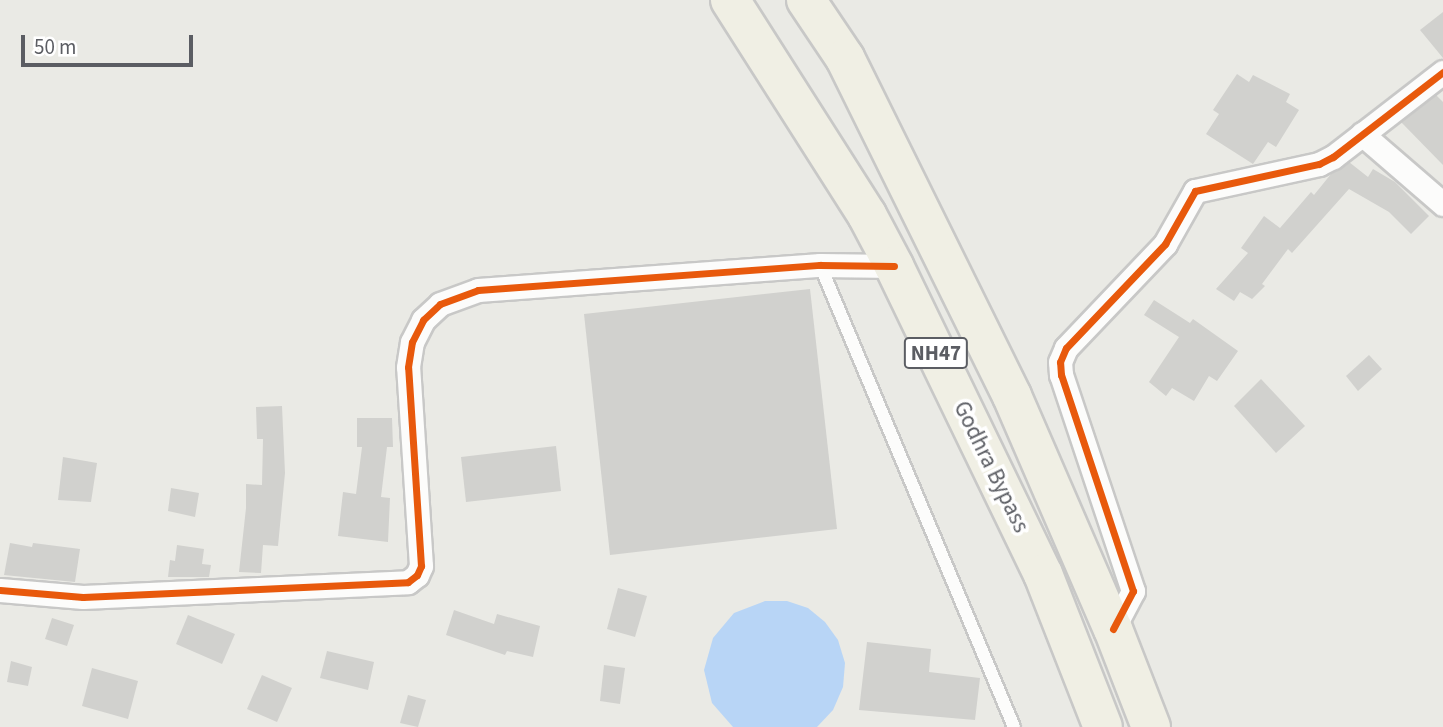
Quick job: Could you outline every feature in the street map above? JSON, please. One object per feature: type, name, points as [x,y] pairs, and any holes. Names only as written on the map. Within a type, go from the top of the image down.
[{"type":"highway","name":"Godhra Bypass","points":[[730,0],[867,215],[894,266],[1043,574],[1103,727]]},
{"type":"highway","name":"Godhra Bypass","points":[[806,0],[845,58],[1013,396],[1152,727]]},
{"type":"street","points":[[1113,629],[1133,592],[1061,375],[1060,362],[1066,348],[1165,244],[1195,191],[1319,164],[1363,134],[1443,72]]},
{"type":"street","points":[[1363,134],[1443,204]]},
{"type":"street","points":[[0,590],[83,597],[408,582],[417,575],[421,566],[408,368],[412,342],[423,320],[440,304],[478,290],[820,265],[894,266]]},
{"type":"lane","points":[[820,265],[1014,727]]},
{"type":"water","points":[[765,601],[787,601],[808,608],[825,622],[838,640],[845,663],[843,687],[833,710],[817,727],[733,727],[712,703],[704,670],[713,638],[734,613]]},
{"type":"building","points":[[1443,12],[1443,58],[1420,30]]},
{"type":"building","points":[[1237,74],[1249,82],[1253,75],[1290,94],[1286,102],[1299,110],[1276,147],[1268,142],[1253,164],[1206,134],[1219,114],[1213,110]]},
{"type":"building","points":[[1436,95],[1443,102],[1443,165],[1401,122]]},
{"type":"building","points":[[1349,162],[1368,177],[1373,169],[1395,182],[1429,216],[1411,234],[1389,212],[1349,189],[1292,253],[1288,249],[1262,284],[1265,286],[1252,299],[1240,292],[1234,301],[1216,289],[1248,253],[1241,248],[1264,216],[1280,228],[1311,192],[1314,195],[1331,174]]},
{"type":"building","points":[[810,289],[837,529],[610,555],[584,314]]},
{"type":"building","points":[[1154,300],[1190,323],[1193,319],[1238,351],[1217,381],[1209,376],[1194,401],[1172,388],[1166,396],[1149,382],[1179,337],[1144,315]]},
{"type":"building","points":[[1369,355],[1382,369],[1358,391],[1346,376]]},
{"type":"building","points":[[1261,379],[1305,426],[1276,453],[1234,406]]},
{"type":"building","points":[[282,406],[285,473],[278,546],[263,545],[261,573],[239,572],[246,484],[262,485],[263,439],[257,439],[256,407]]},
{"type":"building","points":[[357,418],[392,418],[393,447],[387,447],[381,497],[390,498],[388,542],[338,536],[343,492],[356,494],[362,447],[357,447]]},
{"type":"building","points":[[556,446],[561,491],[466,502],[461,457]]},
{"type":"building","points":[[63,457],[97,463],[91,502],[58,500]]},
{"type":"building","points":[[171,488],[199,493],[195,517],[168,511]]},
{"type":"building","points":[[10,543],[32,547],[33,543],[80,549],[75,582],[4,575]]},
{"type":"building","points":[[177,545],[204,549],[202,564],[211,565],[209,577],[168,577],[170,560],[175,561]]},
{"type":"building","points":[[618,588],[647,596],[635,637],[607,629]]},
{"type":"building","points":[[454,610],[494,624],[497,614],[540,626],[533,657],[507,651],[505,655],[446,635]]},
{"type":"building","points":[[188,615],[235,634],[222,664],[176,644]]},
{"type":"building","points":[[52,618],[74,625],[67,646],[45,639]]},
{"type":"building","points":[[867,642],[931,649],[929,672],[980,678],[975,720],[859,710]]},
{"type":"building","points":[[327,651],[374,662],[368,690],[320,678]]},
{"type":"building","points":[[11,661],[32,667],[28,686],[7,682]]},
{"type":"building","points":[[604,665],[625,668],[620,704],[600,701]]},
{"type":"building","points":[[92,668],[138,681],[128,719],[82,706]]},
{"type":"building","points":[[262,675],[292,688],[277,722],[247,709]]},
{"type":"building","points":[[408,695],[426,700],[418,727],[400,723]]},
{"type":"cycle path","points":[[1113,629],[1133,591],[1061,375],[1060,362],[1066,348],[1165,244],[1195,191],[1319,164],[1333,157],[1443,72]]},
{"type":"cycle path","points":[[0,590],[83,597],[408,582],[417,575],[421,566],[408,367],[412,342],[423,320],[440,304],[478,290],[820,265],[894,266]]}]
